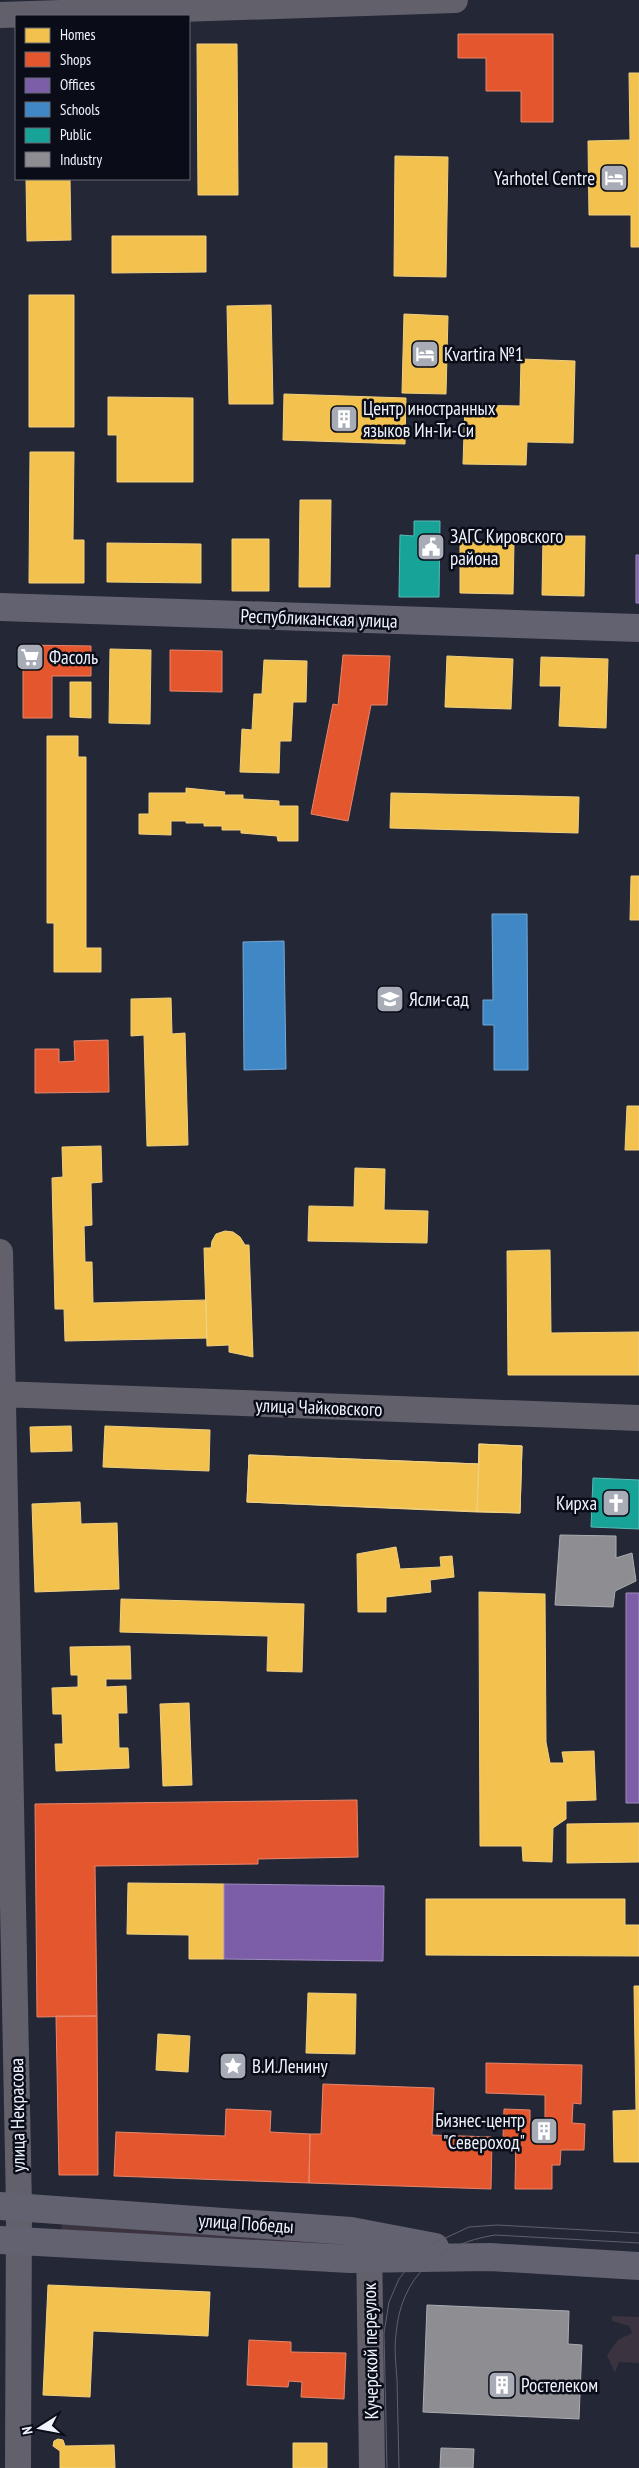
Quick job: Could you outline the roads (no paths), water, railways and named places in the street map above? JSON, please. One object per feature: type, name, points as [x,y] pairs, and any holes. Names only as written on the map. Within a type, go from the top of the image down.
[{"type":"main road","name":"Республиканская улица","points":[[0,608],[639,628]]},
{"type":"main road","name":"улица Победы","points":[[9,2206],[351,2231],[369,2247]]},
{"type":"main road","name":"улица Победы","points":[[9,2241],[369,2247],[639,2266]]},
{"type":"street","points":[[0,15],[455,0]]},
{"type":"street","name":"улица Некрасова","points":[[0,1252],[9,2241],[18,2468]]},
{"type":"street","name":"улица Чайковского","points":[[2,1394],[639,1418]]},
{"type":"street","name":"Кучерской переулок","points":[[369,2247],[372,2468]]},
{"type":"tram line","points":[[387,2468],[384,2333],[389,2302],[399,2279],[414,2259],[428,2246],[469,2227],[497,2225],[639,2233]]},
{"type":"tram line","points":[[399,2468],[396,2334],[399,2313],[406,2295],[415,2279],[426,2266],[440,2255],[457,2246],[475,2239],[495,2235],[639,2243]]},
{"type":"place","name":"Yarhotel Centre","points":[[614,178]]},
{"type":"place","name":"Kvartira №1","points":[[425,354]]},
{"type":"place","name":"Центр иностранных языков Ин-Ти-Си","points":[[344,419]]},
{"type":"place","name":"ЗАГС Кировского района","points":[[431,547]]},
{"type":"place","name":"Фасоль","points":[[30,657]]},
{"type":"place","name":"Ясли-сад","points":[[390,999]]},
{"type":"place","name":"Кирха","points":[[616,1503]]},
{"type":"place","name":"В.И.Ленину","points":[[233,2066]]},
{"type":"place","name":"Бизнес-центр \"Североход\"","points":[[544,2131]]},
{"type":"place","name":"Ростелеком","points":[[502,2385]]}]
